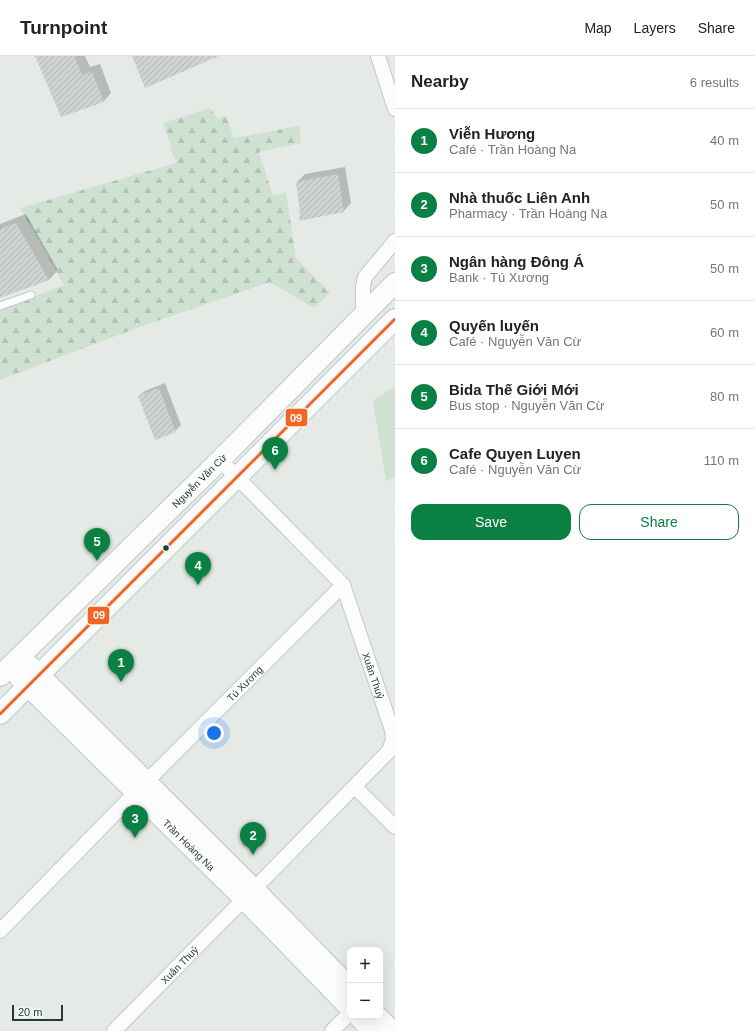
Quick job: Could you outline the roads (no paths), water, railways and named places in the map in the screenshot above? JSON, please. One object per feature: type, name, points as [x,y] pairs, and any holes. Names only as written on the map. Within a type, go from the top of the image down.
[{"type":"main road","name":"Nguyễn Văn Cừ","points":[[10,666],[220,460],[395,283]]},
{"type":"main road","points":[[0,714],[237,476],[393,325]]},
{"type":"main road","name":"Trần Hoàng Na","points":[[10,666],[34,680],[249,894],[347,985]]},
{"type":"main road","name":"Trần Hoàng Na","points":[[249,894],[347,1005]]},
{"type":"main road","points":[[361,1019],[372,1031]]},
{"type":"main road","points":[[380,1019],[392,1031]]},
{"type":"street","points":[[378,56],[395,108]]},
{"type":"street","points":[[363,314],[363,286],[365,277],[395,241]]},
{"type":"street","name":"Xuân Thuỷ","points":[[114,1031],[355,787],[389,751],[393,740],[392,730],[343,585],[220,460]]},
{"type":"street","name":"Tú Xương","points":[[0,931],[141,787],[343,585]]},
{"type":"street","points":[[355,787],[395,827]]},
{"type":"street","points":[[332,1031],[347,1016]]},
{"type":"lane","points":[[0,306],[31,295]]},
{"type":"place","name":"Cafe Quyen Luyen","points":[[275,470]]},
{"type":"place","name":"Bida Thế Giới Mới","points":[[97,561]]},
{"type":"place","name":"Quyến luyến","points":[[198,585]]},
{"type":"place","name":"Viễn Hương","points":[[121,682]]},
{"type":"place","name":"Ngân hàng Đông Á","points":[[135,838]]},
{"type":"place","name":"Nhà thuốc Liên Anh","points":[[253,855]]}]
